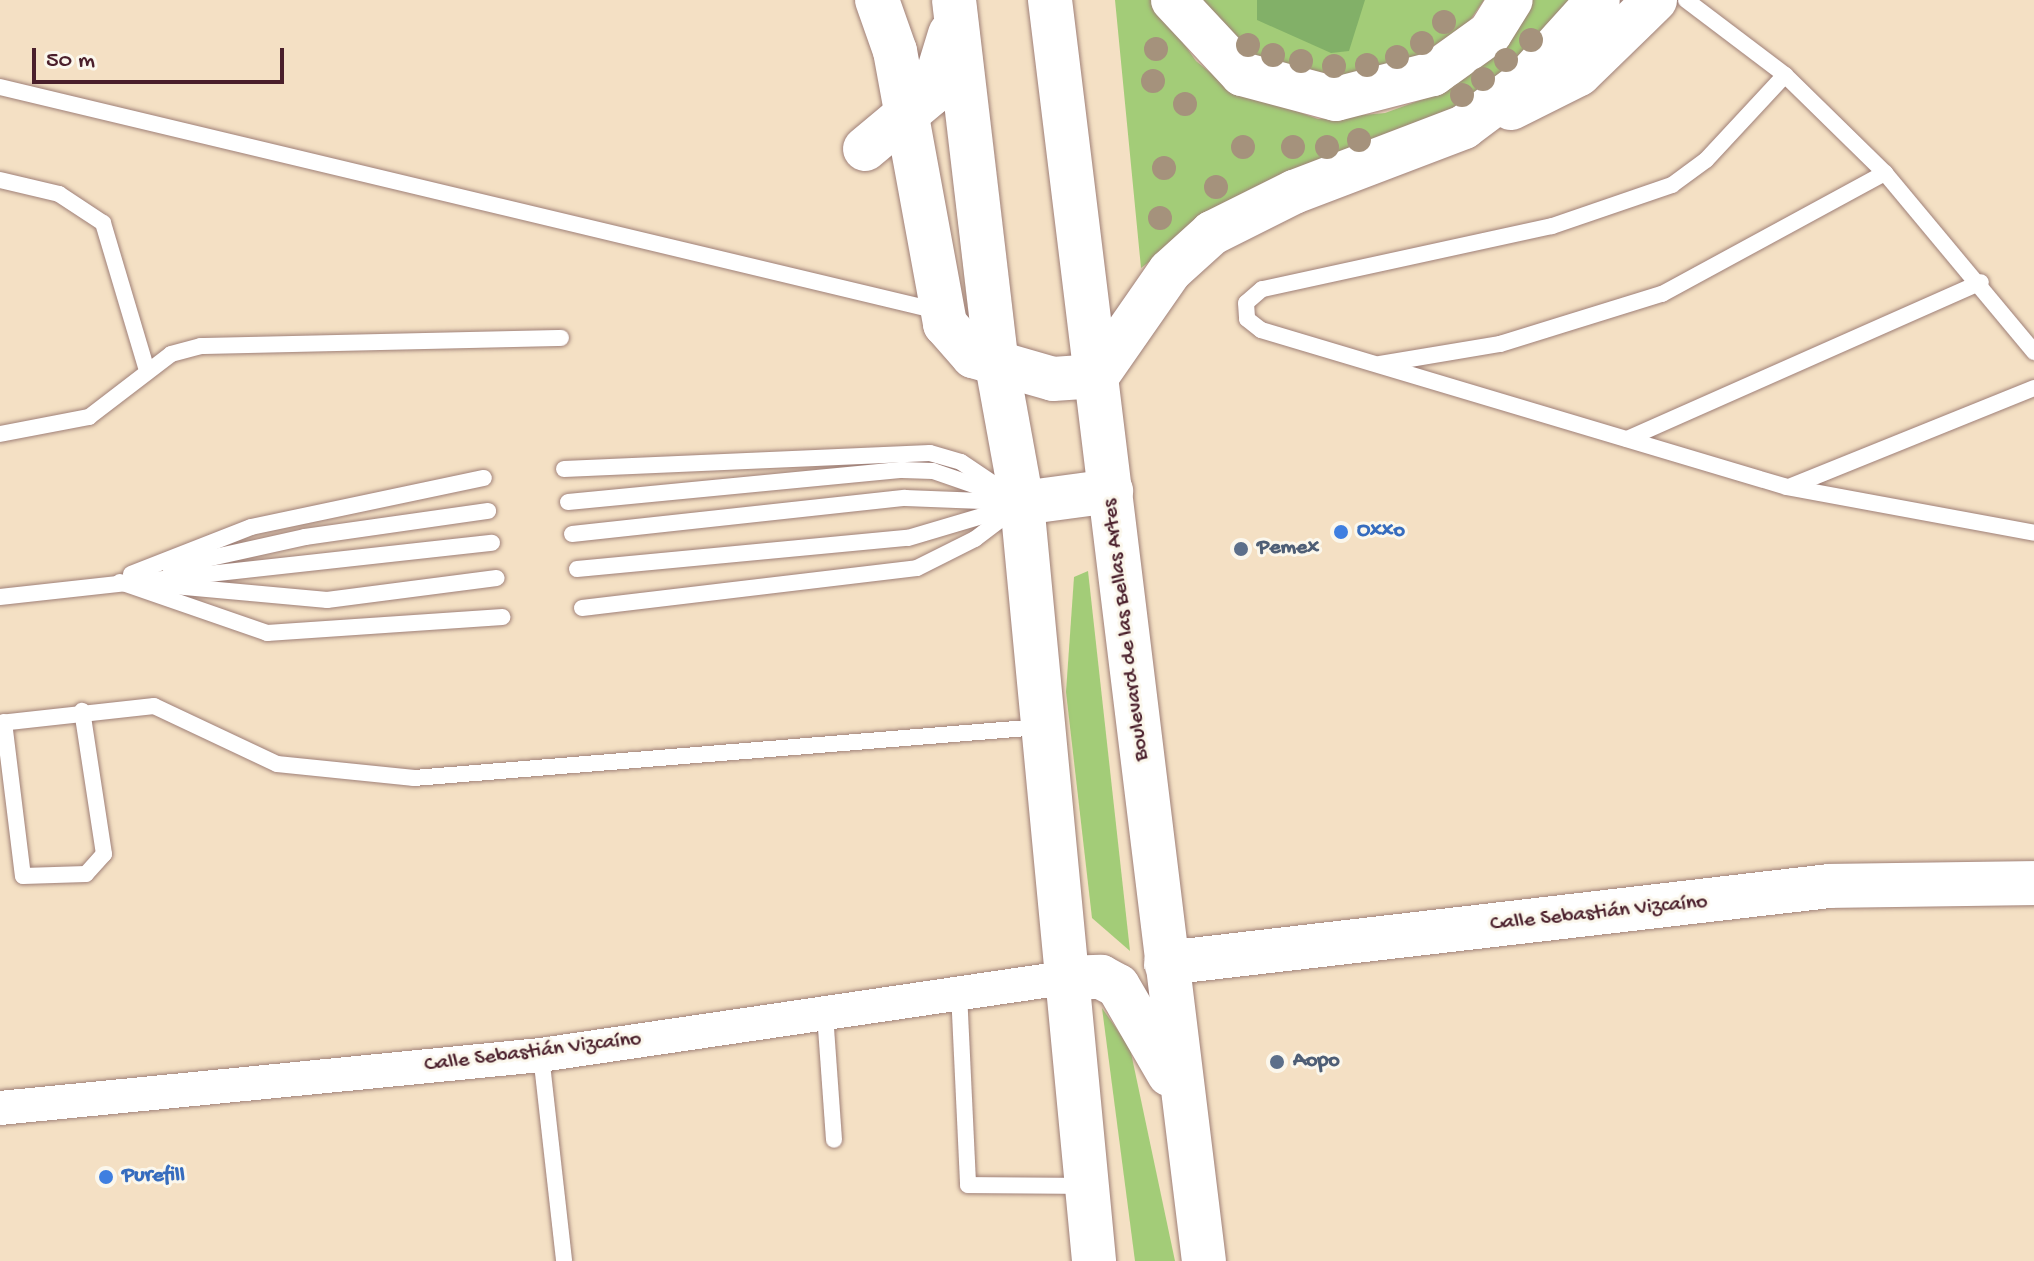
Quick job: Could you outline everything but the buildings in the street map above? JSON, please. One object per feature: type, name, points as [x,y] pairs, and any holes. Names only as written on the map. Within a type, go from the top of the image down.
[{"type":"main road","points":[[877,0],[907,117],[943,313],[957,343],[997,365],[1053,379],[1097,376],[1170,271],[1212,233],[1294,192],[1464,127],[1579,74],[1655,0]]},
{"type":"main road","points":[[865,149],[907,117],[942,80],[953,0]]},
{"type":"main road","points":[[953,0],[997,365],[1022,503],[1064,978],[1094,1261]]},
{"type":"main road","name":"Boulevard de las Bellas Artes","points":[[1050,0],[1204,1261]]},
{"type":"main road","points":[[1173,0],[1242,74],[1336,99],[1433,74],[1490,33],[1511,0]]},
{"type":"main road","points":[[1464,127],[1524,82],[1598,0]]},
{"type":"main road","points":[[1022,503],[1111,491]]},
{"type":"main road","name":"Calle Sebastián Vizcaíno","points":[[1166,963],[1829,886],[2034,883]]},
{"type":"main road","points":[[1064,978],[1101,977],[1118,986],[1184,1105]]},
{"type":"street","name":"Calle Sebastián Vizcaíno","points":[[0,1108],[541,1055],[1064,978]]},
{"type":"lane","points":[[1686,0],[1785,75],[1885,173],[1981,282],[2034,352]]},
{"type":"lane","points":[[1785,75],[1706,160],[1645,197],[1475,244],[1276,285],[1246,303],[1247,319],[1261,330],[1787,487],[2034,533]]},
{"type":"lane","points":[[0,87],[943,313]]},
{"type":"lane","points":[[865,149],[915,160]]},
{"type":"lane","points":[[1374,365],[1500,344],[1662,294],[1885,173]]},
{"type":"lane","points":[[0,180],[59,194],[103,223],[147,371]]},
{"type":"lane","points":[[1627,439],[1981,282]]},
{"type":"lane","points":[[0,434],[89,417],[147,371],[201,346],[561,338]]},
{"type":"lane","points":[[1787,487],[2034,388]]},
{"type":"lane","points":[[564,469],[930,453],[961,462],[1022,503]]},
{"type":"lane","points":[[568,502],[902,470],[933,471],[1022,503]]},
{"type":"lane","points":[[114,580],[251,527],[484,478]]},
{"type":"lane","points":[[572,534],[905,498],[1022,503]]},
{"type":"lane","points":[[577,569],[908,538],[1022,503]]},
{"type":"lane","points":[[582,608],[917,568],[975,539],[1022,503]]},
{"type":"lane","points":[[114,580],[305,537],[488,511]]},
{"type":"lane","points":[[0,597],[114,580],[492,543]]},
{"type":"lane","points":[[114,580],[327,600],[497,578]]},
{"type":"lane","points":[[114,580],[267,633],[502,617]]},
{"type":"lane","points":[[82,711],[104,854],[86,874],[23,876],[2,722],[82,711],[154,706],[277,764],[414,778],[1042,727]]},
{"type":"lane","points":[[959,992],[968,1185],[1086,1186]]},
{"type":"lane","points":[[825,1014],[834,1140]]},
{"type":"lane","points":[[541,1055],[564,1261]]},
{"type":"green space","points":[[1115,0],[1153,0],[1196,61],[1227,86],[1318,119],[1385,113],[1440,93],[1531,0],[1573,0],[1536,48],[1472,101],[1208,217],[1141,268]]},
{"type":"green space","points":[[1195,0],[1484,0],[1466,26],[1407,62],[1341,77],[1252,56]]},
{"type":"green space","points":[[1257,0],[1365,0],[1349,51],[1331,53],[1257,20]]},
{"type":"green space","points":[[1088,571],[1130,951],[1092,918],[1066,692],[1074,577]]},
{"type":"green space","points":[[1102,1008],[1130,1048],[1175,1261],[1135,1261]]},
{"type":"place","name":"Oxxo","points":[[1341,532]]},
{"type":"place","name":"Pemex","points":[[1241,549]]},
{"type":"place","name":"Aopo","points":[[1277,1062]]},
{"type":"place","name":"Purefill","points":[[106,1177]]}]
